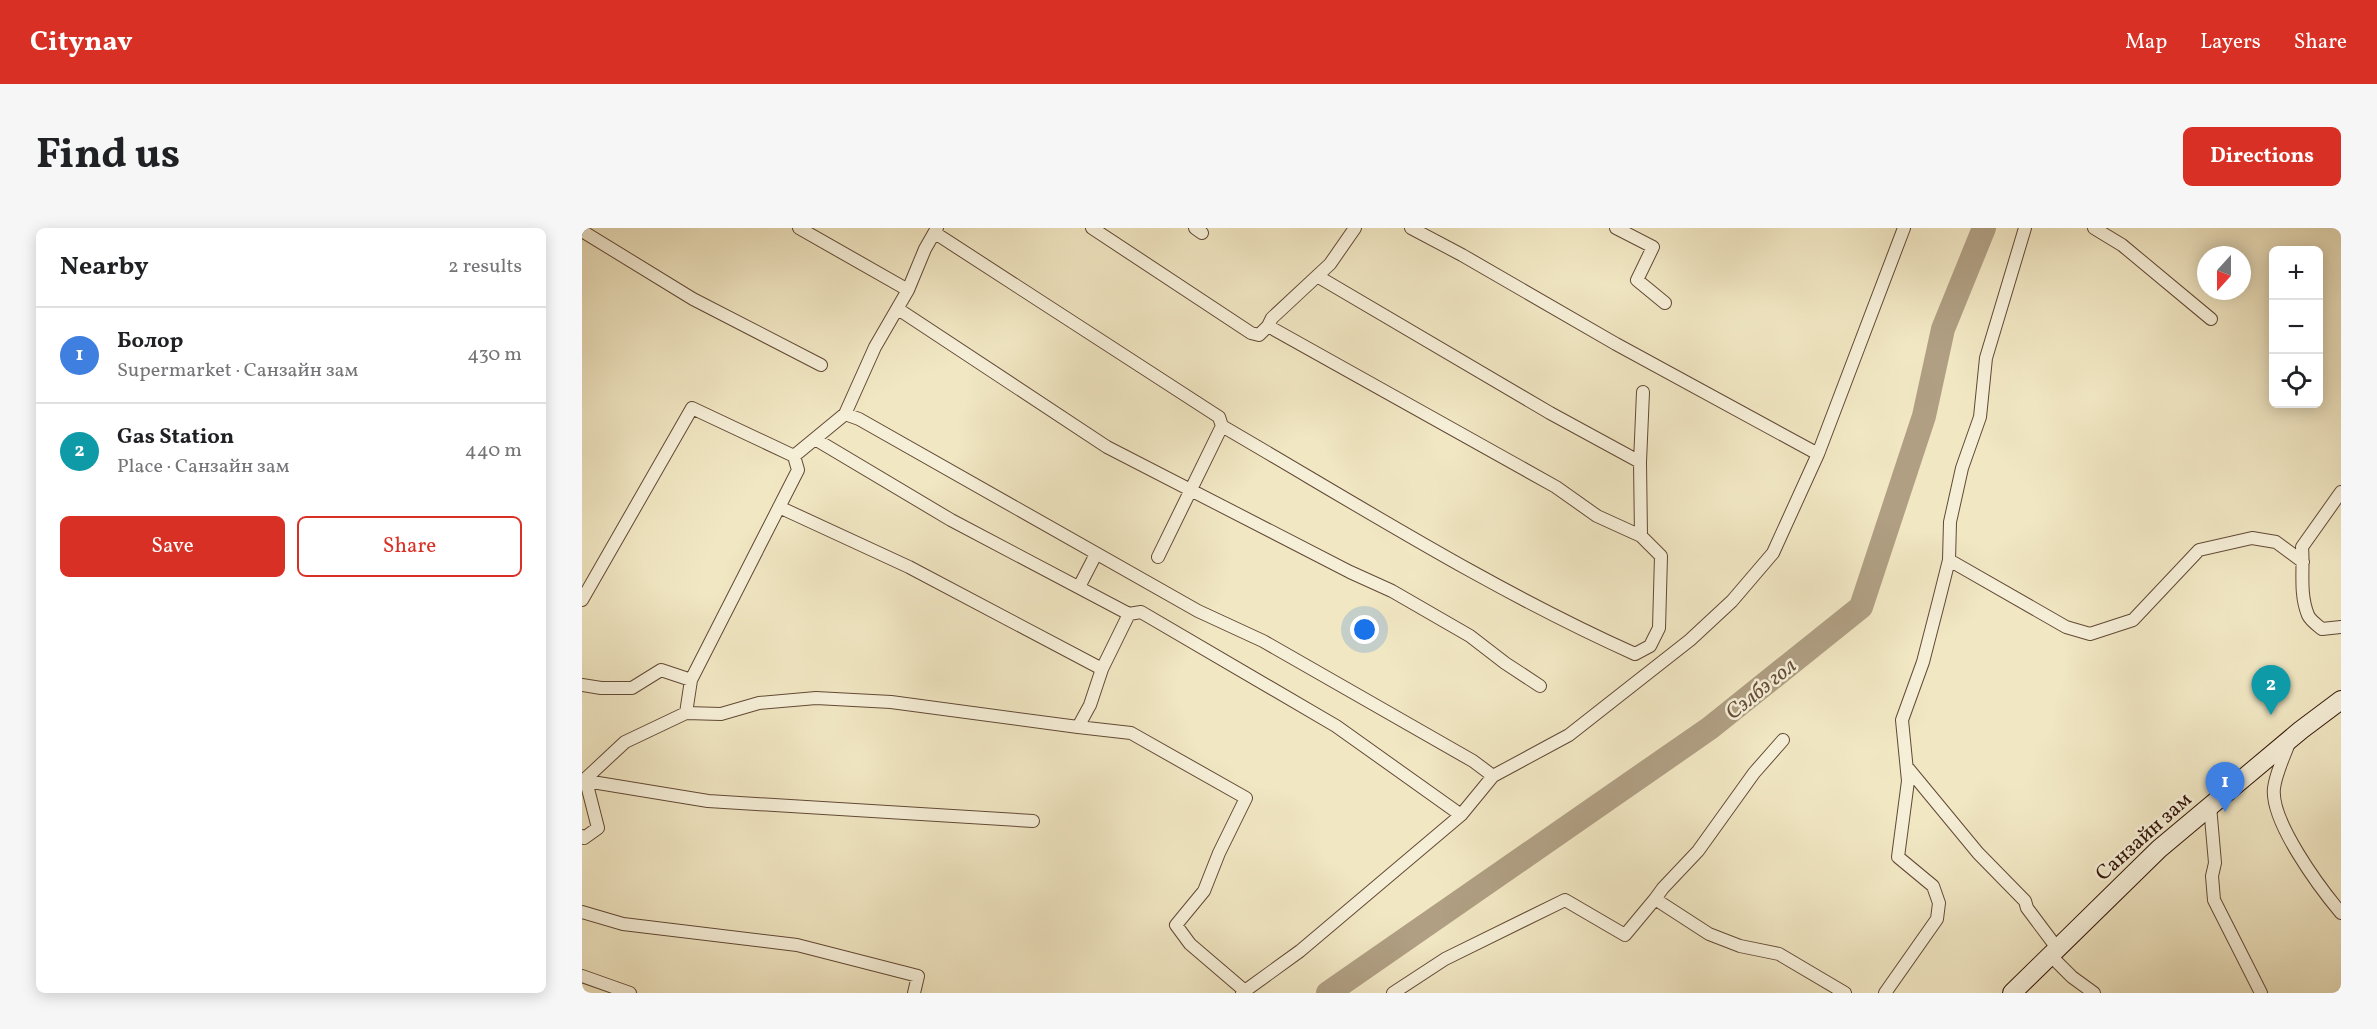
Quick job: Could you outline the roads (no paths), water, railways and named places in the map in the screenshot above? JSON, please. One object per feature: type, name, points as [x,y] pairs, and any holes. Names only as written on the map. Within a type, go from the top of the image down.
[{"type":"main road","name":"Санзайн зам","points":[[2012,993],[2159,849],[2290,738],[2341,700]]},
{"type":"street","points":[[799,228],[908,290]]},
{"type":"street","points":[[1092,228],[1251,333],[1259,335],[1272,318],[1330,264],[1352,229]]},
{"type":"street","points":[[1411,228],[1818,454]]},
{"type":"street","points":[[1616,228],[1653,247],[1636,280],[1665,303]]},
{"type":"street","points":[[584,781],[625,742],[686,713],[721,714],[759,703],[816,698],[891,702],[1131,733],[1246,798],[1219,853],[1204,891],[1176,925],[1190,944],[1244,992],[1300,951],[1461,815],[1493,776],[1569,735],[1690,640],[1732,601],[1773,552],[1818,454],[1904,228]]},
{"type":"street","points":[[1885,993],[1937,919],[1939,903],[1933,886],[1898,857],[1908,781],[1902,720],[1923,662],[1948,560],[1950,522],[1962,468],[1980,417],[1986,358],[2025,228]]},
{"type":"street","points":[[2094,228],[2122,245],[2211,319]]},
{"type":"street","points":[[582,231],[693,298],[821,365]]},
{"type":"street","points":[[794,456],[845,414],[875,347],[908,290],[925,249],[936,231],[1219,417],[1222,426],[1478,574],[1592,635],[1635,654],[1650,646],[1659,628],[1661,556],[1641,536],[1597,516],[1546,482],[1268,326]]},
{"type":"street","points":[[1317,276],[1550,413],[1640,462]]},
{"type":"street","points":[[898,309],[1107,447],[1350,572],[1392,591],[1470,636],[1540,686]]},
{"type":"street","points":[[1641,536],[1640,462],[1644,392]]},
{"type":"street","points":[[582,600],[692,408],[794,456],[798,470],[691,680],[686,713]]},
{"type":"street","points":[[845,414],[859,419],[1198,611],[1263,641],[1473,761],[1493,776]]},
{"type":"street","points":[[1158,557],[1222,426]]},
{"type":"street","points":[[816,439],[951,520],[1129,614],[1141,612],[1336,726],[1461,815]]},
{"type":"street","points":[[2341,492],[2301,547],[2303,562],[2301,581],[2309,617],[2322,629],[2341,627]]},
{"type":"street","points":[[779,507],[909,567],[1102,669]]},
{"type":"street","points":[[1948,560],[2066,627],[2090,634],[2133,620],[2199,550],[2252,538],[2276,542],[2303,562]]},
{"type":"street","points":[[1080,587],[1096,554]]},
{"type":"street","points":[[1078,727],[1090,705],[1102,669],[1129,614]]},
{"type":"street","points":[[582,686],[632,688],[661,670],[691,680]]},
{"type":"street","points":[[2290,738],[2274,789],[2280,823],[2327,897],[2341,913]]},
{"type":"street","points":[[1393,993],[1445,959],[1566,900],[1625,935],[1663,888],[1698,851],[1754,773],[1783,740]]},
{"type":"street","points":[[1906,767],[1978,854],[2025,901],[2053,952],[2072,977],[2094,993]]},
{"type":"street","points":[[584,781],[708,801],[1033,821]]},
{"type":"street","points":[[582,836],[584,838],[598,828],[584,781]]},
{"type":"street","points":[[2210,806],[2215,863],[2212,876],[2214,900],[2261,993]]},
{"type":"street","points":[[1655,899],[1709,934],[1740,946],[1779,954],[1845,993]]},
{"type":"street","points":[[582,912],[623,924],[797,945],[918,976],[914,993]]},
{"type":"street","points":[[582,976],[630,993]]},
{"type":"waterway","name":"Сэлбэ гол","points":[[1328,993],[1710,728],[1861,607],[1924,416],[1943,329],[1984,228]]},
{"type":"place","name":"Gas Station","points":[[2271,715]]},
{"type":"place","name":"Болор","points":[[2225,812]]}]
